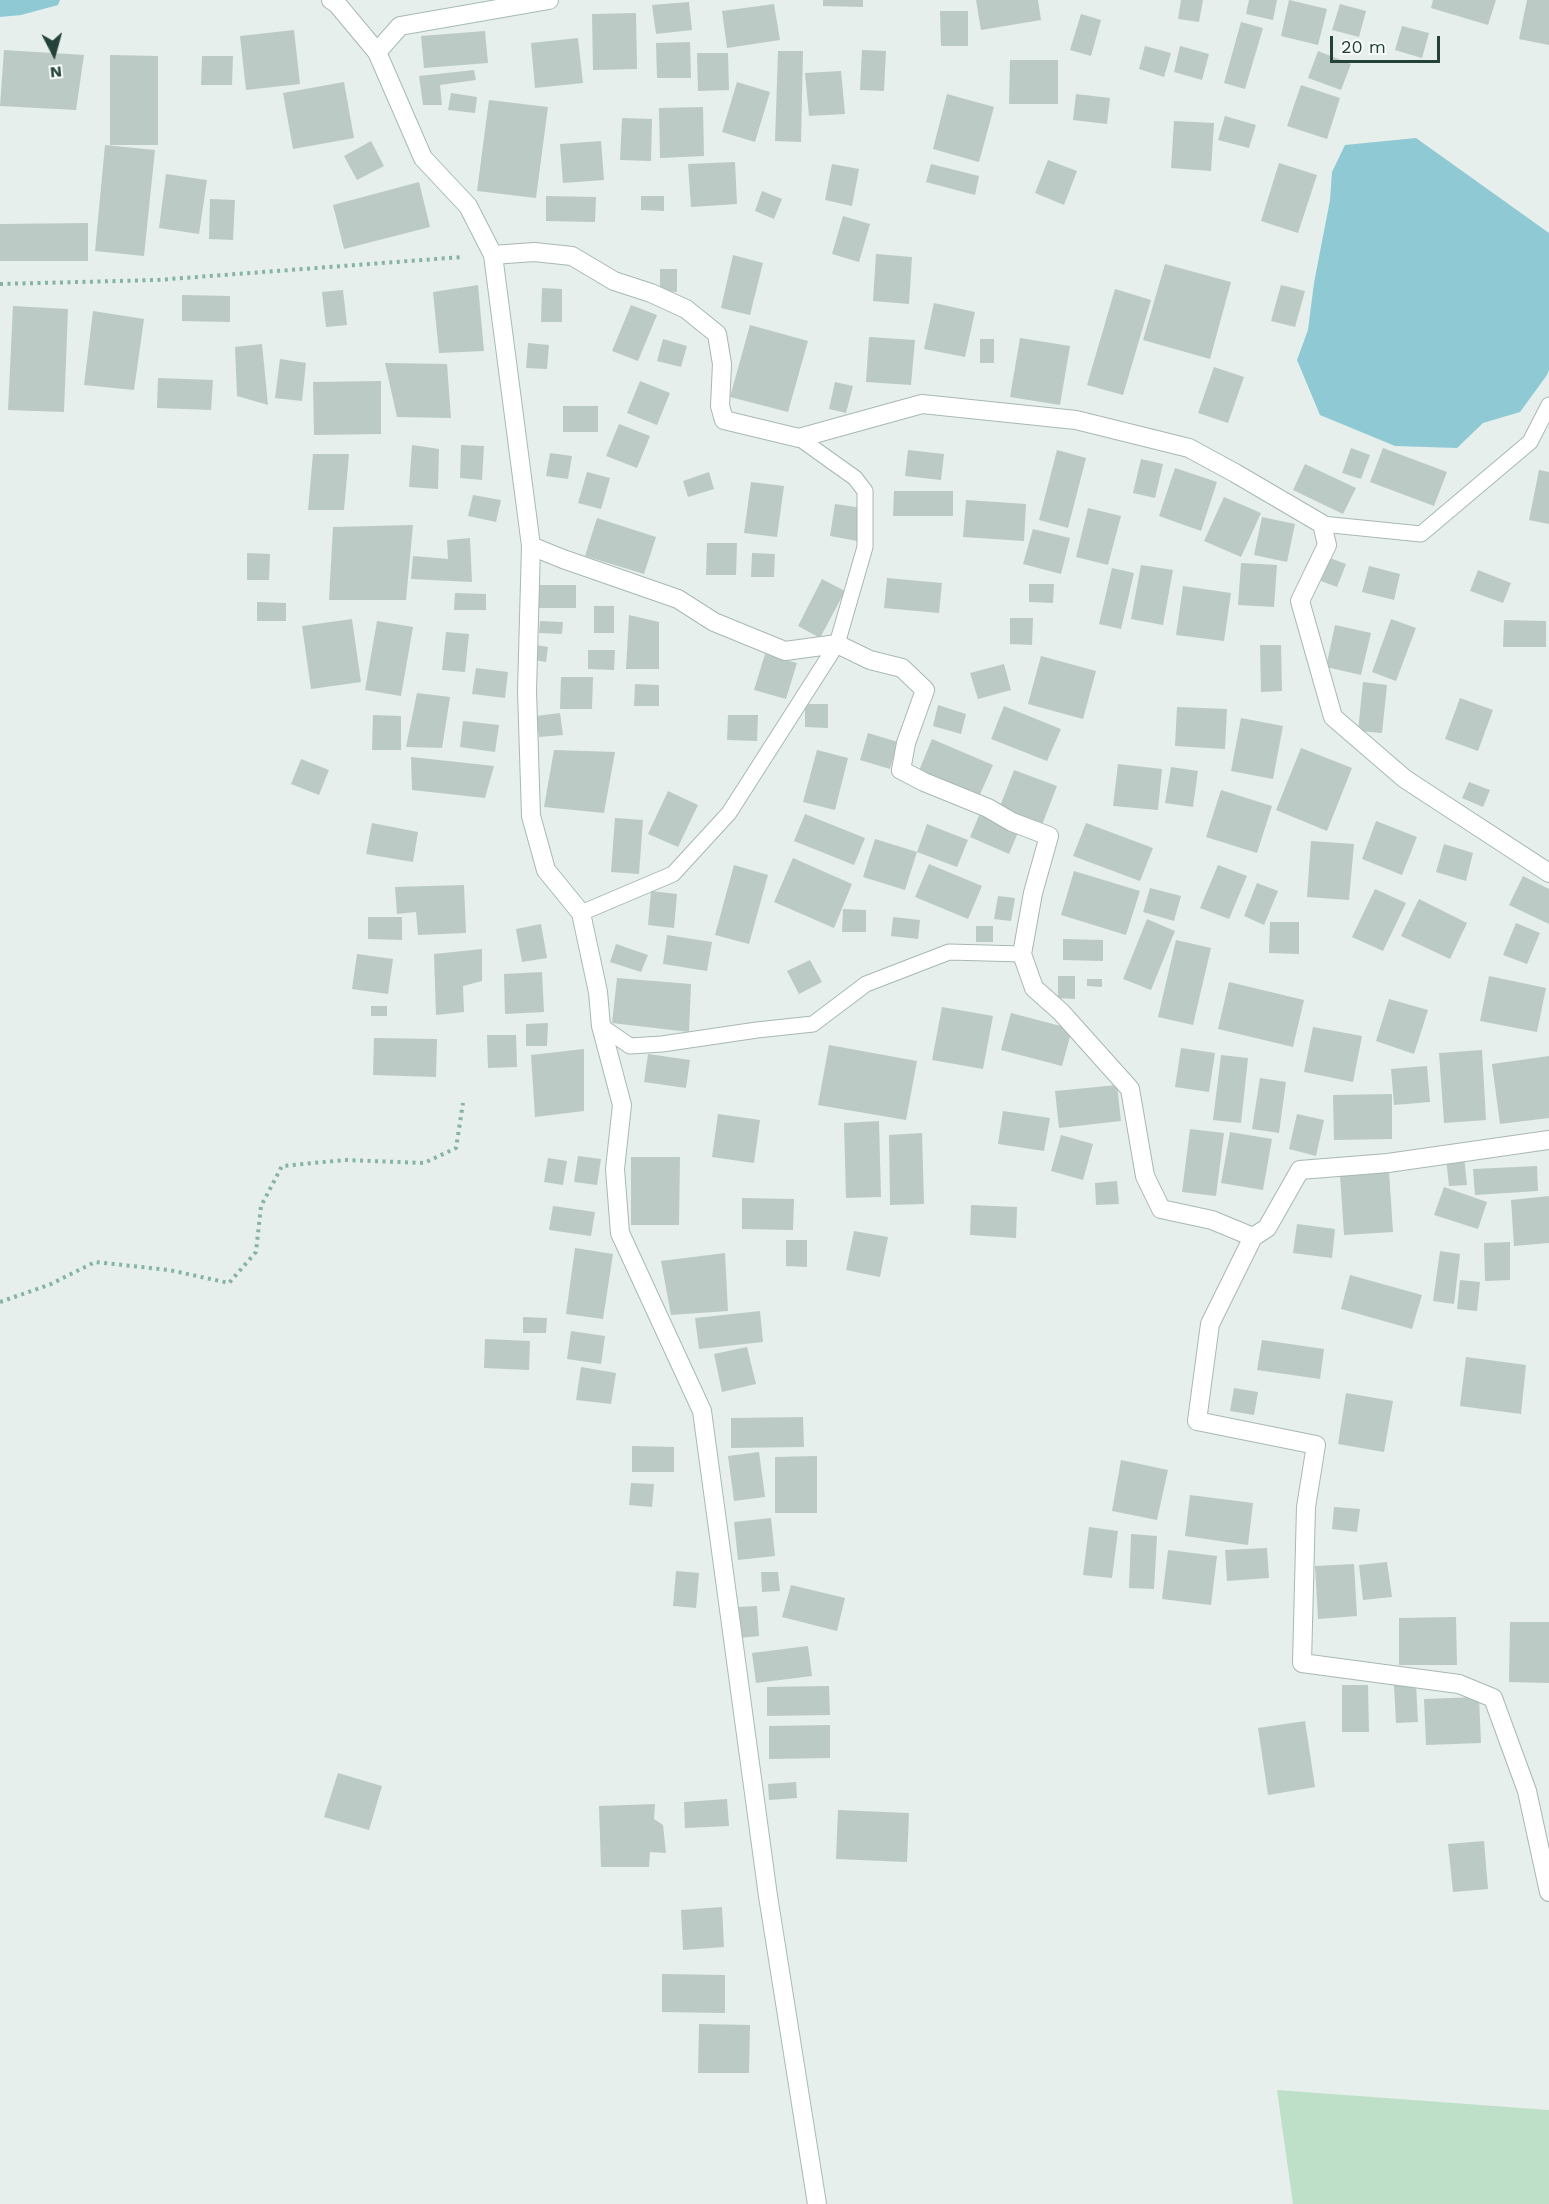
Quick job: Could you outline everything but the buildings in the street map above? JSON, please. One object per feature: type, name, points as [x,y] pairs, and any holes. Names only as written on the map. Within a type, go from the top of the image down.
[{"type":"street","points":[[331,0],[337,4],[377,52],[423,158],[468,206],[493,255],[531,546],[526,691],[531,816],[546,870],[581,913],[598,992],[601,1026],[622,1105],[615,1169],[620,1233],[702,1411],[768,1896],[817,2204]]},
{"type":"street","points":[[377,52],[400,26],[549,0]]},
{"type":"street","points":[[493,255],[534,252],[572,256],[614,281],[651,293],[686,309],[717,334],[722,364],[720,406],[724,420],[799,438],[922,404],[1077,420],[1189,448],[1322,524],[1327,544],[1300,601],[1333,717],[1405,779],[1549,873]]},
{"type":"street","points":[[531,546],[678,599],[714,622],[786,651],[837,645],[870,660],[902,668],[926,690],[906,743],[901,770],[1049,837],[1033,893],[1022,954],[1034,988],[1061,1012],[1130,1089],[1145,1176],[1161,1209],[1212,1220],[1253,1237]]},
{"type":"street","points":[[1549,1140],[1388,1164],[1300,1170],[1267,1228],[1253,1237],[1210,1324],[1197,1421],[1316,1445],[1306,1507],[1302,1663],[1459,1684],[1493,1698],[1527,1791],[1549,1892]]},
{"type":"lane","points":[[1322,524],[1422,534],[1530,442],[1549,405]]},
{"type":"lane","points":[[581,913],[674,874],[729,813],[837,645],[865,547],[865,491],[855,478],[799,438]]},
{"type":"lane","points":[[601,1026],[630,1046],[662,1044],[757,1029],[813,1024],[866,984],[949,952],[1022,954]]},
{"type":"path","points":[[0,284],[157,280],[493,255]]},
{"type":"path","points":[[0,1302],[51,1284],[95,1262],[169,1270],[230,1283],[256,1252],[261,1206],[282,1166],[345,1160],[424,1162],[456,1148],[463,1103]]},
{"type":"green space","points":[[1277,2090],[1549,2110],[1549,2204],[1293,2204]]},
{"type":"water","points":[[0,0],[60,0],[58,5],[21,15],[0,17]]},
{"type":"water","points":[[1416,138],[1549,233],[1549,370],[1547,375],[1520,412],[1483,423],[1457,448],[1395,446],[1320,415],[1297,360],[1308,330],[1314,283],[1330,200],[1332,172],[1345,145]]}]
